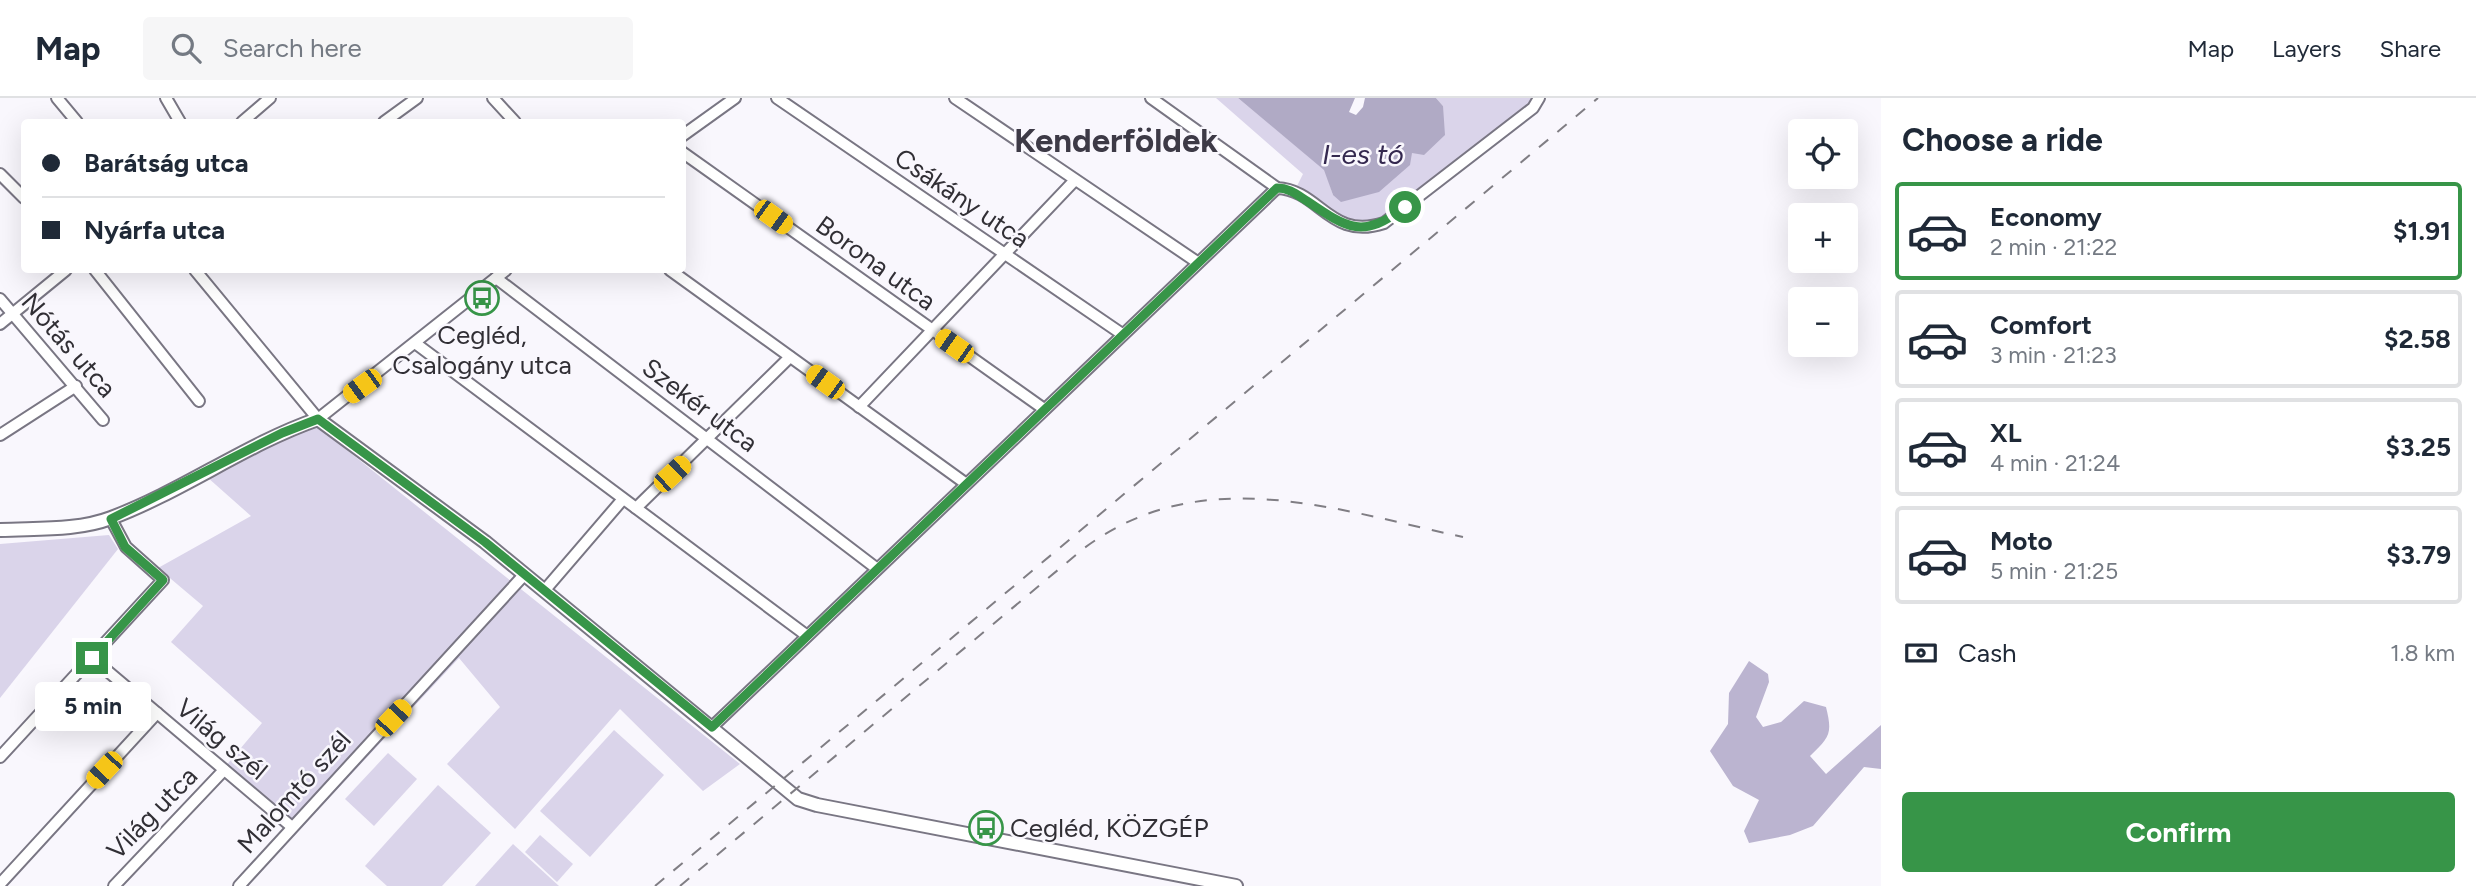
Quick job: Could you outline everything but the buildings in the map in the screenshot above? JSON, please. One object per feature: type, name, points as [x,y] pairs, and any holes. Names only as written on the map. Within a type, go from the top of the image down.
[{"type":"main road","points":[[0,530],[77,526],[111,519],[282,433],[318,419],[445,510],[789,793],[805,802],[1236,886]]},
{"type":"street","points":[[57,98],[74,119]]},
{"type":"street","points":[[166,98],[178,119]]},
{"type":"street","points":[[246,119],[270,98]]},
{"type":"street","points":[[388,119],[417,98]]},
{"type":"street","points":[[492,98],[512,119]]},
{"type":"street","points":[[686,133],[735,98]]},
{"type":"street","name":"Csákány utca","points":[[777,98],[1122,334]]},
{"type":"street","points":[[956,98],[1197,262]]},
{"type":"street","points":[[1151,98],[1277,188],[1288,188],[1341,224],[1364,229],[1384,223],[1533,108],[1539,98]]},
{"type":"street","name":"Borona utca","points":[[686,155],[1044,409]]},
{"type":"street","points":[[0,174],[21,195]]},
{"type":"street","points":[[859,407],[1075,180]]},
{"type":"street","points":[[712,727],[1277,188]]},
{"type":"street","points":[[0,324],[62,273]]},
{"type":"street","points":[[97,273],[199,401]]},
{"type":"street","points":[[197,273],[318,419],[502,273]]},
{"type":"street","points":[[674,273],[965,483]]},
{"type":"street","name":"Szekér utca","points":[[496,278],[876,568]]},
{"type":"street","name":"Nótás utca","points":[[0,299],[103,420]]},
{"type":"street","points":[[415,343],[806,635]]},
{"type":"street","points":[[636,508],[790,357]]},
{"type":"street","points":[[0,435],[76,386]]},
{"type":"street","points":[[544,591],[623,499]]},
{"type":"street","points":[[0,757],[163,580],[125,547],[111,519]]},
{"type":"street","name":"Malomtó szél","points":[[239,886],[524,575]]},
{"type":"street","name":"Világ szél","points":[[92,658],[292,827]]},
{"type":"street","points":[[0,884],[157,713]]},
{"type":"street","name":"Világ utca","points":[[114,886],[224,770]]},
{"type":"shaded area","points":[[1216,98],[1238,98],[1325,170],[1333,195],[1412,153],[1443,106],[1436,98],[1535,98],[1371,225],[1341,222],[1295,190],[1303,174]]},
{"type":"shaded area","points":[[308,419],[740,764],[703,791],[620,709],[515,829],[447,764],[500,707],[459,658],[294,836],[219,774],[262,723],[171,642],[203,606],[158,568],[251,516],[198,469]]},
{"type":"shaded area","points":[[109,535],[118,549],[0,698],[0,544]]},
{"type":"shaded area","points":[[1749,661],[1768,674],[1769,682],[1756,717],[1763,727],[1781,722],[1804,701],[1826,707],[1828,735],[1810,756],[1826,774],[1881,725],[1881,769],[1864,767],[1813,826],[1790,835],[1749,843],[1744,831],[1759,800],[1733,786],[1710,751],[1728,724],[1729,693]]},
{"type":"shaded area","points":[[614,730],[664,775],[590,857],[540,811]]},
{"type":"shaded area","points":[[388,753],[417,779],[374,826],[345,799]]},
{"type":"shaded area","points":[[438,785],[491,833],[442,886],[387,886],[365,866]]},
{"type":"shaded area","points":[[540,835],[573,864],[557,882],[525,852]]},
{"type":"shaded area","points":[[513,844],[559,886],[475,886]]},
{"type":"water","name":"I-es tó","points":[[1238,98],[1355,98],[1349,112],[1356,115],[1363,107],[1365,98],[1436,98],[1443,106],[1445,135],[1424,155],[1412,153],[1410,165],[1379,192],[1341,202],[1333,195],[1324,170]]},
{"type":"railway","points":[[655,886],[1598,98]]},
{"type":"railway","points":[[680,886],[1083,549],[1128,522],[1173,506],[1220,499],[1268,500],[1316,505],[1463,537]]},
{"type":"place","name":"Cegléd, Csalogány utca","points":[[482,298]]},
{"type":"place","name":"Cegléd, KÖZGÉP","points":[[986,828]]},
{"type":"district","name":"Kenderföldek","points":[[1116,140]]},
{"type":"route","points":[[92,658],[163,580],[125,547],[111,519],[282,433],[318,419],[445,510],[712,727],[1277,188],[1288,188],[1341,224],[1364,229],[1384,223],[1405,207]]}]
